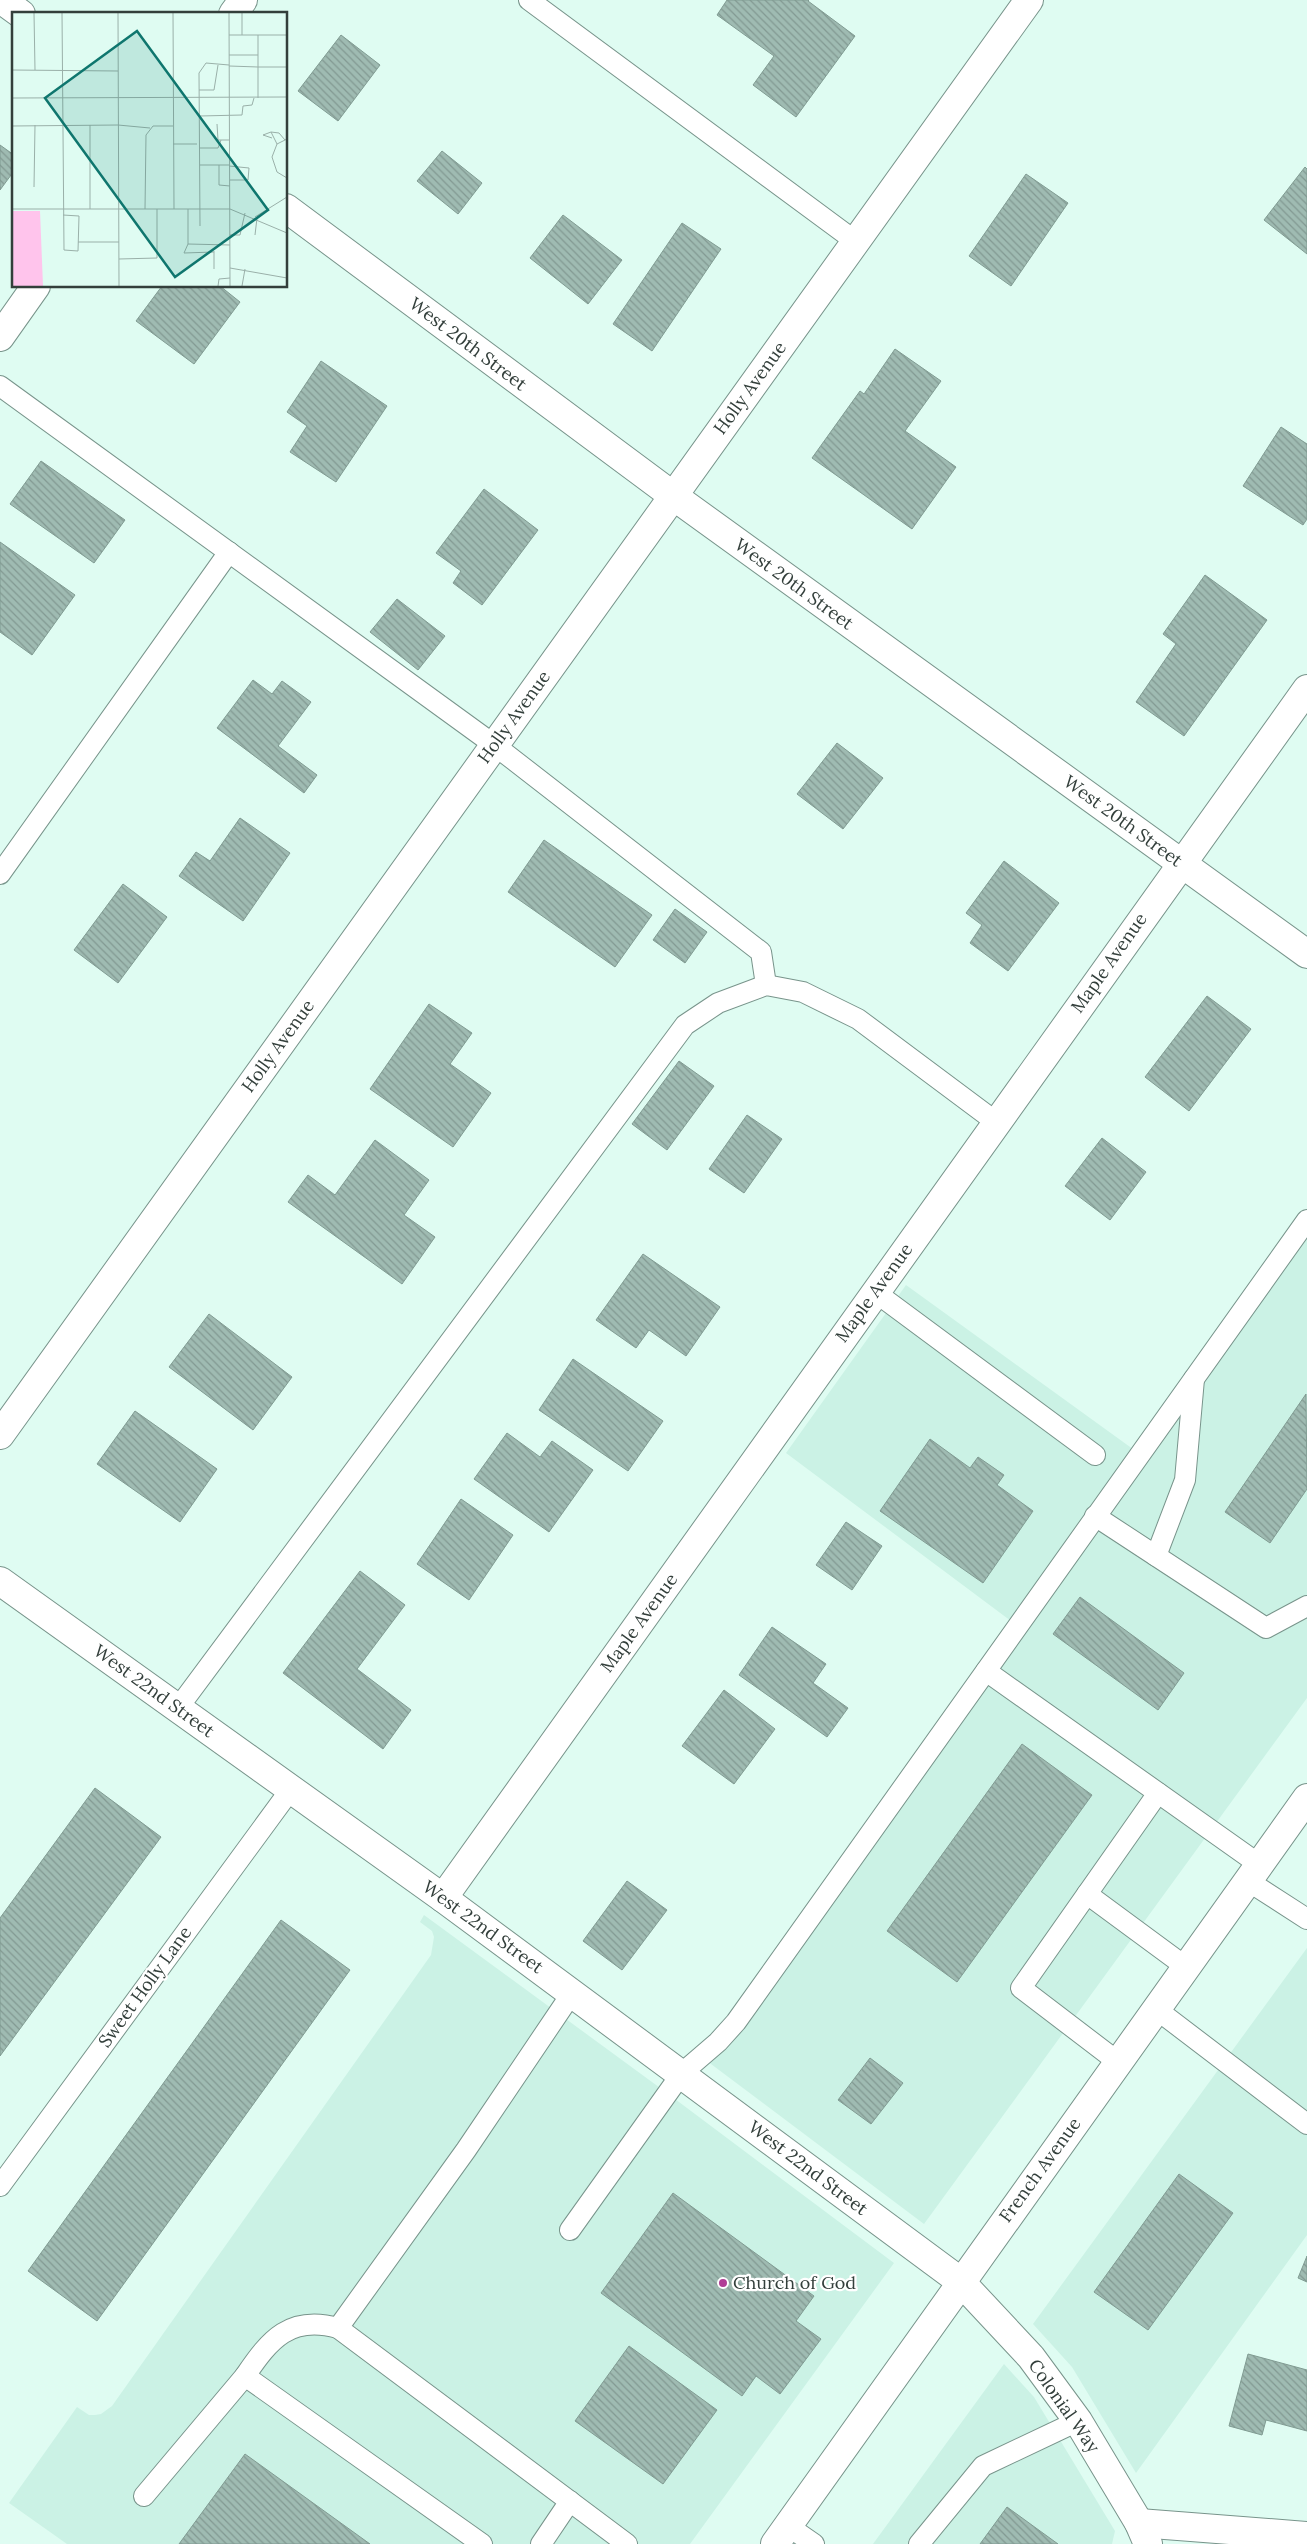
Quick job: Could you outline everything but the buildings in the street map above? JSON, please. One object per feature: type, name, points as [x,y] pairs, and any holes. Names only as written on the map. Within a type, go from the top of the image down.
[{"type":"street","points":[[2,0],[18,12]]},
{"type":"street","points":[[234,12],[243,0]]},
{"type":"street","name":"Holly Avenue","points":[[0,1435],[1029,0]]},
{"type":"street","name":"West 20th Street","points":[[288,209],[672,496],[1307,954]]},
{"type":"street","points":[[0,337],[35,288]]},
{"type":"street","name":"Maple Avenue","points":[[443,1898],[1307,689]]},
{"type":"street","name":"West 22nd Street","points":[[0,1581],[443,1898],[682,2073],[960,2282]]},
{"type":"street","name":"French Avenue","points":[[781,2535],[1307,1798]]},
{"type":"street","name":"Colonial Way","points":[[960,2282],[1031,2357],[1078,2422],[1144,2534]]},
{"type":"street","points":[[1144,2534],[1307,2536]]},
{"type":"lane","points":[[529,0],[855,241]]},
{"type":"lane","points":[[0,386],[494,744],[761,952],[766,986]]},
{"type":"lane","points":[[0,874],[229,552]]},
{"type":"lane","points":[[178,1708],[685,1025],[718,1003],[766,986],[803,992],[858,1019],[996,1122]]},
{"type":"lane","points":[[570,2230],[682,2073],[718,2042],[736,2022],[1307,1220]]},
{"type":"lane","points":[[875,1292],[1094,1454]]},
{"type":"lane","points":[[1156,1556],[1185,1480],[1194,1377]]},
{"type":"lane","points":[[1095,1516],[1266,1628],[1307,1606]]},
{"type":"lane","points":[[986,1671],[1158,1793],[1307,1919]]},
{"type":"lane","name":"Sweet Holly Lane","points":[[0,2186],[291,1789]]},
{"type":"lane","points":[[1118,2062],[1021,1988],[1158,1793]]},
{"type":"lane","points":[[1087,1894],[1186,1967]]},
{"type":"lane","points":[[338,2328],[466,2150],[572,1993]]},
{"type":"lane","points":[[1156,2009],[1307,2124]]},
{"type":"lane","points":[[144,2496],[272,2341],[285,2329],[322,2324],[338,2328],[627,2544]]},
{"type":"lane","points":[[245,2376],[482,2544]]},
{"type":"lane","points":[[919,2544],[983,2466],[1078,2422]]},
{"type":"lane","points":[[541,2544],[570,2502]]},
{"type":"lane","points":[[781,2535],[814,2544]]},
{"type":"shaded area","points":[[1307,1214],[1307,1698],[924,2224],[703,2058],[1015,1624],[786,1453],[906,1285],[1137,1452]]},
{"type":"shaded area","points":[[424,1915],[667,2093],[894,2263],[690,2544],[67,2544],[9,2503],[77,2407],[89,2415],[95,2415],[101,2414],[112,2406],[431,1955],[434,1937],[432,1931],[420,1922]]},
{"type":"shaded area","points":[[1307,1948],[1307,2235],[1136,2473],[1072,2367],[1033,2324]]},
{"type":"shaded area","points":[[1004,2364],[1034,2397],[1115,2531],[1112,2544],[873,2544]]},
{"type":"place","name":"Church of God","points":[[723,2283]]}]
